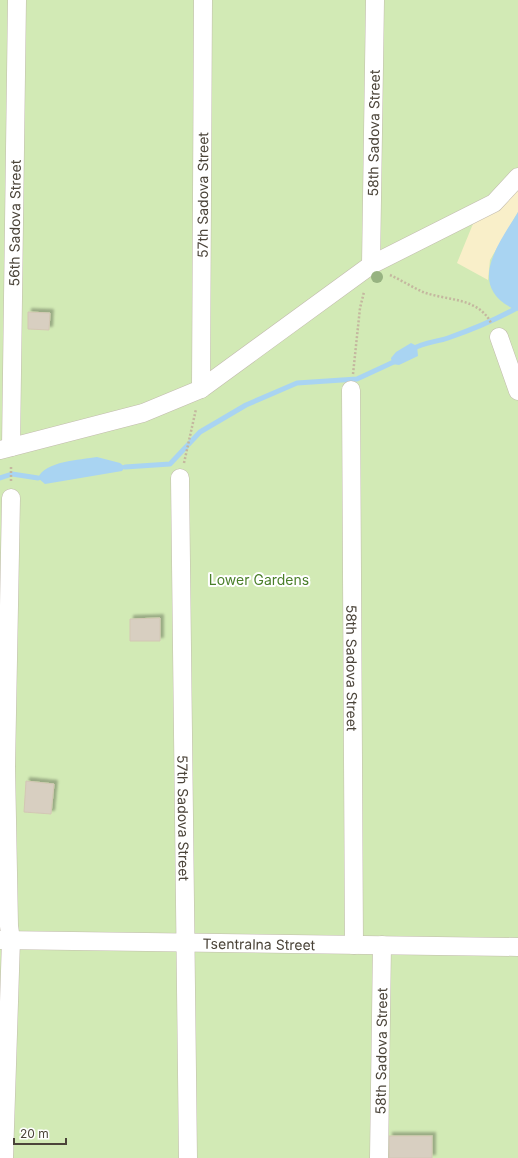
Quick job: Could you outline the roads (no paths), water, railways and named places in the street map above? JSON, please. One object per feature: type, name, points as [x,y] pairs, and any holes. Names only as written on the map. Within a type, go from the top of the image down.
[{"type":"street","name":"56th Sadova Street","points":[[8,453],[18,0]]},
{"type":"street","name":"57th Sadova Street","points":[[201,389],[203,0]]},
{"type":"street","name":"58th Sadova Street","points":[[371,265],[376,0]]},
{"type":"street","points":[[8,453],[143,413],[201,389],[371,265],[494,203],[518,177]]},
{"type":"street","points":[[496,332],[518,391]]},
{"type":"street","name":"58th Sadova Street","points":[[352,390],[354,945]]},
{"type":"street","name":"57th Sadova Street","points":[[182,470],[184,942],[188,1158]]},
{"type":"street","points":[[4,1158],[5,940],[9,926],[6,767],[11,492]]},
{"type":"street","name":"Tsentralna Street","points":[[5,940],[518,946]]},
{"type":"street","name":"58th Sadova Street","points":[[380,1158],[382,945]]},
{"type":"water","points":[[518,212],[518,311],[502,301],[492,290],[489,278],[490,265],[495,252]]},
{"type":"water","points":[[411,343],[417,346],[418,356],[399,365],[392,364],[391,358],[396,352]]},
{"type":"water","points":[[97,457],[120,463],[125,467],[122,471],[45,484],[38,478],[42,472],[55,465],[73,460]]},
{"type":"waterway","points":[[413,349],[421,345],[465,332],[515,309]]},
{"type":"waterway","points":[[125,467],[170,464],[200,432],[246,405],[297,383],[357,379],[398,360]]},
{"type":"waterway","points":[[0,478],[12,474],[38,478]]},
{"type":"park label","name":"Lower Gardens","points":[[259,579]]}]
